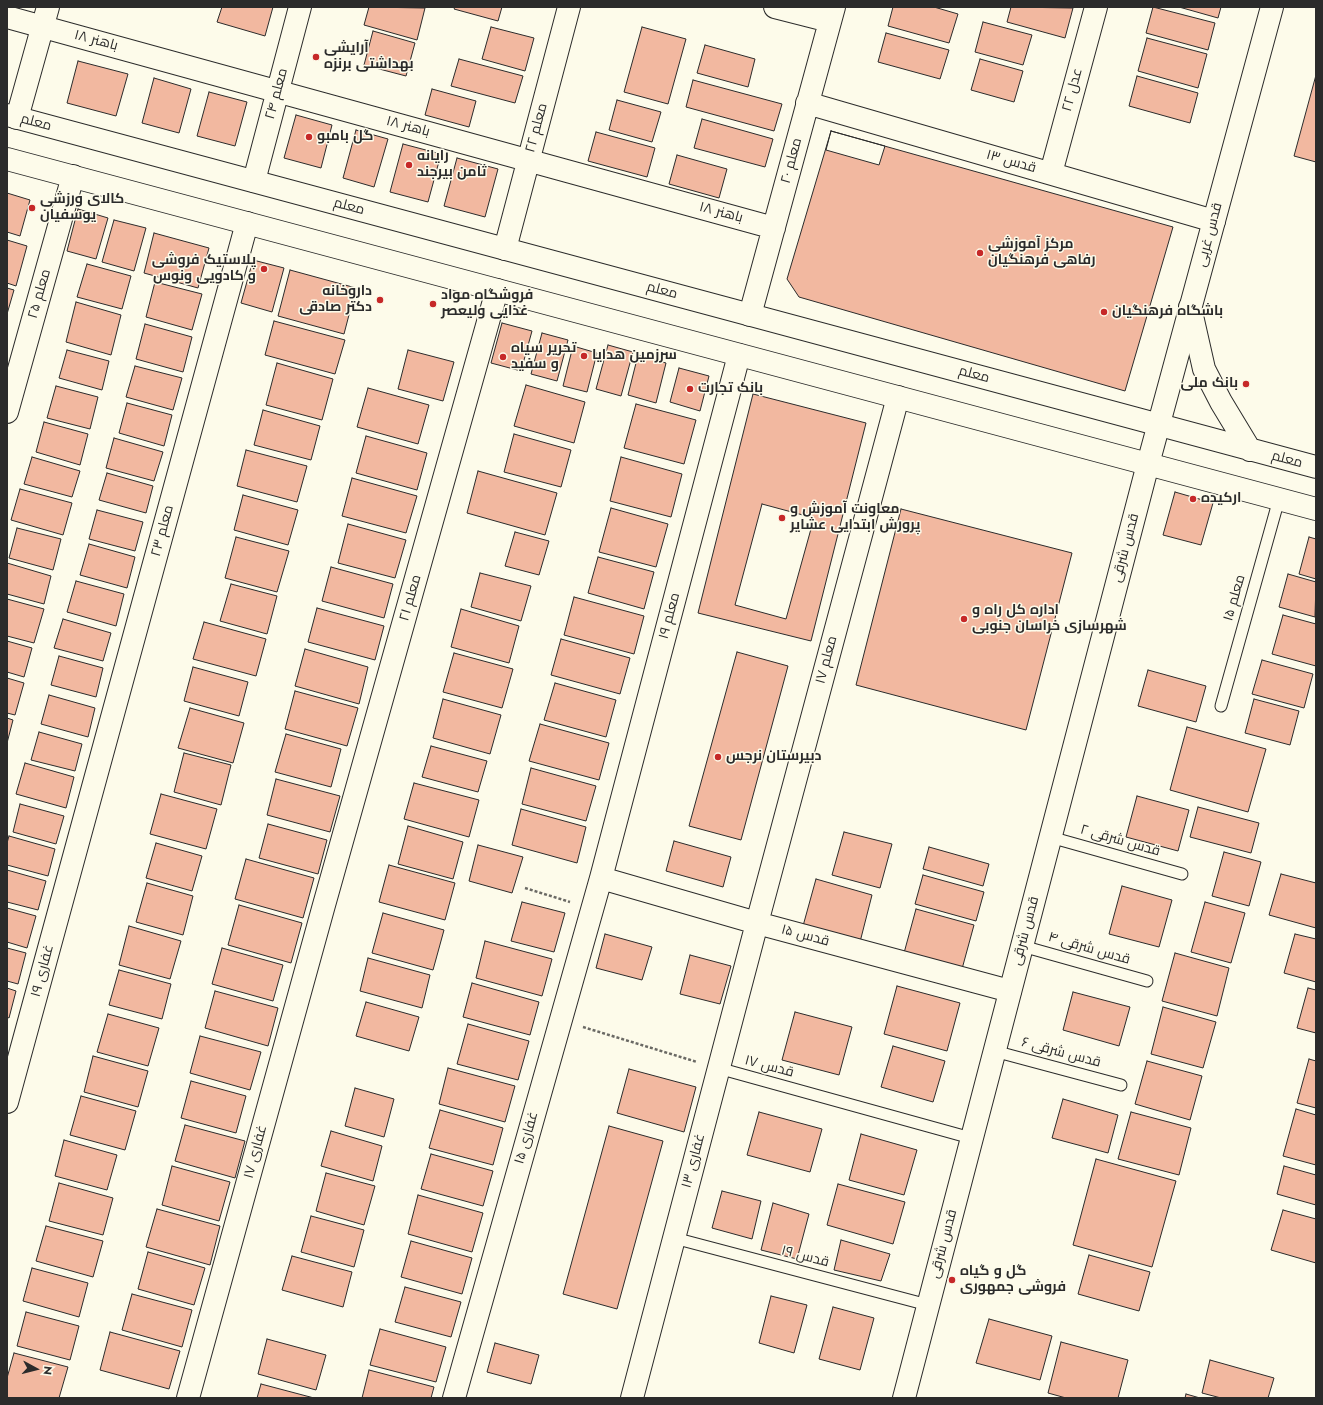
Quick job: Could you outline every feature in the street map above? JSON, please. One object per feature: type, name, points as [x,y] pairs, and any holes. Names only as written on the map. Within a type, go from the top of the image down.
[{"type":"street","name":"معلم ۲۴","points":[[254,181],[300,7]]},
{"type":"street","name":"معلم ۲۲","points":[[505,249],[569,7]]},
{"type":"street","points":[[775,7],[832,14]]},
{"type":"street","name":"عدل ۲۲","points":[[1051,173],[1096,7]]},
{"type":"street","name":"قدس غربی","points":[[1148,464],[1272,7]]},
{"type":"street","name":"معلم ۲۰","points":[[750,315],[832,14]]},
{"type":"street","name":"باهنر ۱۸","points":[[7,17],[46,17],[278,91],[774,228]]},
{"type":"street","points":[[12,116],[46,17]]},
{"type":"street","name":"قدس ۱۳","points":[[807,103],[1214,221]]},
{"type":"street","name":"معلم","points":[[12,116],[1316,467]]},
{"type":"street","points":[[7,159],[1316,508]]},
{"type":"street","name":"معلم ۲۵","points":[[7,412],[73,176]]},
{"type":"street","name":"معلم ۲۳","points":[[79,839],[247,223]]},
{"type":"street","name":"معلم ۲۱","points":[[324,905],[497,290]]},
{"type":"street","points":[[1190,307],[1204,369],[1221,402],[1250,450]]},
{"type":"street","name":"معلم ۱۹","points":[[601,878],[740,354]]},
{"type":"street","name":"معلم ۱۷","points":[[756,923],[898,397]]},
{"type":"street","name":"قدس شرقی","points":[[904,1398],[1148,464]]},
{"type":"street","name":"غفاری ۱۹","points":[[7,1102],[79,839]]},
{"type":"street","name":"غفاری ۱۵","points":[[454,1398],[601,878]]},
{"type":"street","name":"قدس ۱۵","points":[[601,878],[756,923],[1010,991]]},
{"type":"street","name":"غفاری ۱۷","points":[[188,1398],[324,905]]},
{"type":"street","name":"غفاری ۱۳","points":[[632,1398],[756,923]]},
{"type":"lane","name":"معلم ۱۵","points":[[1221,706],[1279,499]]},
{"type":"lane","name":"قدس شرقی ۲","points":[[1050,837],[1182,874]]},
{"type":"lane","name":"قدس شرقی ۴","points":[[1022,946],[1147,982]]},
{"type":"lane","name":"قدس شرقی ۶","points":[[994,1051],[1120,1084]]},
{"type":"lane","name":"قدس ۱۷","points":[[718,1068],[971,1138]]},
{"type":"lane","name":"قدس ۱۹","points":[[674,1238],[928,1305]]},
{"type":"path","points":[[525,888],[592,909]]},
{"type":"path","points":[[560,1021],[718,1068]]},
{"type":"building","points":[[222,7],[273,7],[265,36],[217,22]]},
{"type":"building","points":[[369,7],[425,8],[417,40],[364,25]]},
{"type":"building","points":[[455,7],[502,7],[498,21],[454,9]]},
{"type":"building","points":[[893,7],[934,7],[958,14],[949,43],[888,26]]},
{"type":"building","points":[[1011,7],[1073,8],[1065,38],[1007,22]]},
{"type":"building","points":[[1153,7],[1215,23],[1208,50],[1146,33]]},
{"type":"building","points":[[1179,7],[1221,7],[1218,18]]},
{"type":"building","points":[[983,22],[1032,35],[1023,65],[975,52]]},
{"type":"building","points":[[491,27],[534,38],[525,71],[482,59]]},
{"type":"building","points":[[642,27],[686,39],[668,104],[624,92]]},
{"type":"building","points":[[373,31],[415,43],[406,76],[364,65]]},
{"type":"building","points":[[886,33],[949,50],[940,79],[878,62]]},
{"type":"building","points":[[1147,38],[1207,54],[1198,88],[1138,71]]},
{"type":"building","points":[[705,45],[755,59],[748,87],[697,73]]},
{"type":"building","points":[[459,59],[523,76],[515,103],[451,86]]},
{"type":"building","points":[[980,59],[1023,71],[1014,102],[971,90]]},
{"type":"building","points":[[78,61],[128,74],[116,116],[67,103]]},
{"type":"building","points":[[1316,75],[1316,162],[1294,156]]},
{"type":"building","points":[[1137,76],[1198,93],[1190,123],[1129,106]]},
{"type":"building","points":[[154,78],[191,89],[179,133],[142,123]]},
{"type":"building","points":[[693,80],[782,104],[774,131],[686,107]]},
{"type":"building","points":[[432,89],[476,101],[469,127],[425,115]]},
{"type":"building","points":[[209,92],[247,102],[235,146],[197,136]]},
{"type":"building","points":[[617,100],[661,112],[652,142],[609,130]]},
{"type":"building","points":[[296,115],[332,125],[321,168],[284,158]]},
{"type":"building","points":[[702,119],[773,139],[765,167],[694,148]]},
{"type":"building","points":[[356,130],[388,139],[374,187],[343,178]]},
{"type":"building","points":[[831,131],[885,146],[879,165],[826,150]]},
{"type":"building","name":"مرکز آموزشی رفاهی فرهنگیان","points":[[831,131],[1173,227],[1125,391],[799,297],[787,279]]},
{"type":"building","points":[[596,132],[655,148],[647,177],[588,161]]},
{"type":"building","points":[[403,144],[441,154],[428,202],[390,192]]},
{"type":"building","points":[[677,155],[727,169],[719,198],[669,184]]},
{"type":"building","points":[[457,158],[498,169],[485,217],[444,206]]},
{"type":"building","points":[[7,193],[30,200],[20,236],[7,232]]},
{"type":"building","points":[[78,209],[108,218],[96,259],[67,251]]},
{"type":"building","points":[[114,220],[146,228],[134,271],[102,262]]},
{"type":"building","points":[[154,233],[209,248],[198,288],[144,273]]},
{"type":"building","points":[[7,240],[27,246],[16,286],[7,283]]},
{"type":"building","points":[[253,260],[284,268],[272,312],[241,303]]},
{"type":"building","points":[[87,264],[131,276],[122,309],[77,297]]},
{"type":"building","points":[[290,270],[356,288],[344,334],[278,316]]},
{"type":"building","points":[[155,282],[202,294],[192,330],[146,317]]},
{"type":"building","points":[[7,288],[14,290],[7,314]]},
{"type":"building","points":[[76,302],[121,315],[111,355],[66,342]]},
{"type":"building","points":[[274,321],[345,340],[335,374],[265,355]]},
{"type":"building","points":[[502,323],[532,331],[521,371],[491,363]]},
{"type":"building","points":[[145,324],[192,337],[183,372],[136,359]]},
{"type":"building","points":[[542,333],[568,340],[557,381],[531,374]]},
{"type":"building","points":[[608,345],[633,352],[621,396],[596,389]]},
{"type":"building","points":[[573,346],[597,353],[587,392],[563,386]]},
{"type":"building","points":[[67,350],[109,361],[102,390],[59,378]]},
{"type":"building","points":[[408,350],[454,362],[443,401],[398,389]]},
{"type":"building","points":[[638,355],[666,363],[656,403],[628,395]]},
{"type":"building","points":[[277,363],[333,379],[322,420],[266,405]]},
{"type":"building","points":[[135,366],[182,378],[173,410],[126,397]]},
{"type":"building","name":"بانک تجارت","points":[[679,368],[709,376],[700,411],[670,402]]},
{"type":"building","points":[[526,385],[585,402],[574,443],[514,426]]},
{"type":"building","points":[[56,386],[98,397],[90,429],[47,418]]},
{"type":"building","points":[[368,388],[429,405],[418,444],[357,427]]},
{"type":"building","name":"معاونت آموزش و پرورش ابتدایی عشایر","points":[[753,394],[866,423],[811,641],[698,613]]},
{"type":"building","points":[[127,403],[172,415],[164,446],[119,433]]},
{"type":"building","points":[[636,404],[696,420],[684,464],[624,448]]},
{"type":"building","points":[[263,410],[320,426],[311,460],[254,445]]},
{"type":"building","points":[[44,422],[88,434],[80,465],[36,452]]},
{"type":"building","points":[[514,434],[571,450],[561,487],[504,472]]},
{"type":"building","points":[[366,436],[427,453],[417,490],[356,473]]},
{"type":"building","points":[[114,438],[163,452],[154,481],[106,468]]},
{"type":"building","points":[[246,450],[307,466],[297,502],[237,486]]},
{"type":"building","points":[[32,457],[80,471],[72,497],[24,484]]},
{"type":"building","points":[[621,457],[682,474],[671,517],[610,501]]},
{"type":"building","points":[[478,471],[557,493],[545,535],[467,513]]},
{"type":"building","points":[[107,473],[153,486],[146,513],[99,500]]},
{"type":"building","points":[[352,478],[417,496],[406,533],[342,516]]},
{"type":"building","points":[[20,489],[72,503],[63,535],[11,520]]},
{"type":"building","points":[[1175,492],[1213,503],[1201,545],[1163,535]]},
{"type":"building","points":[[243,495],[298,510],[288,545],[234,530]]},
{"type":"building","points":[[762,504],[814,518],[786,619],[735,605]]},
{"type":"building","points":[[611,508],[668,524],[656,567],[599,552]]},
{"type":"building","name":"اداره کل راه و شهرسازی خراسان جنوبی","points":[[901,509],[1072,553],[1026,730],[856,685]]},
{"type":"building","points":[[97,510],[143,522],[135,551],[89,539]]},
{"type":"building","points":[[348,524],[406,540],[395,578],[338,563]]},
{"type":"building","points":[[17,528],[61,539],[53,570],[9,558]]},
{"type":"building","points":[[515,532],[549,541],[539,575],[505,566]]},
{"type":"building","points":[[236,537],[289,551],[277,592],[225,578]]},
{"type":"building","points":[[1309,537],[1316,539],[1316,579],[1299,574]]},
{"type":"building","points":[[89,544],[135,557],[127,588],[80,575]]},
{"type":"building","points":[[598,557],[654,572],[644,609],[588,593]]},
{"type":"building","points":[[7,563],[51,576],[44,604],[7,594]]},
{"type":"building","points":[[331,567],[393,584],[384,618],[322,601]]},
{"type":"building","points":[[480,573],[531,586],[521,621],[471,607]]},
{"type":"building","points":[[1288,574],[1316,582],[1315,617],[1279,607]]},
{"type":"building","points":[[76,581],[124,594],[116,626],[67,612]]},
{"type":"building","points":[[231,584],[277,596],[267,634],[220,621]]},
{"type":"building","points":[[574,597],[644,616],[634,654],[564,635]]},
{"type":"building","points":[[7,599],[44,609],[34,643],[7,636]]},
{"type":"building","points":[[317,608],[384,626],[375,660],[308,642]]},
{"type":"building","points":[[461,609],[519,626],[509,663],[451,647]]},
{"type":"building","points":[[1283,615],[1316,624],[1316,666],[1272,654]]},
{"type":"building","points":[[63,619],[111,633],[103,661],[54,648]]},
{"type":"building","points":[[204,622],[266,639],[256,676],[193,659]]},
{"type":"building","points":[[561,639],[630,658],[620,694],[551,675]]},
{"type":"building","points":[[7,641],[32,648],[24,677],[7,672]]},
{"type":"building","points":[[305,649],[368,667],[359,704],[295,686]]},
{"type":"building","points":[[737,652],[788,666],[741,840],[689,826]]},
{"type":"building","points":[[454,653],[513,669],[502,708],[443,692]]},
{"type":"building","points":[[59,656],[103,668],[96,697],[51,685]]},
{"type":"building","points":[[1262,660],[1313,674],[1304,708],[1252,694]]},
{"type":"building","points":[[193,667],[248,682],[239,716],[184,701]]},
{"type":"building","points":[[1148,670],[1206,686],[1196,722],[1138,706]]},
{"type":"building","points":[[7,678],[24,683],[15,715],[7,713]]},
{"type":"building","points":[[555,683],[616,700],[606,737],[544,720]]},
{"type":"building","points":[[295,691],[358,708],[347,746],[285,729]]},
{"type":"building","points":[[49,695],[95,708],[88,737],[41,724]]},
{"type":"building","points":[[443,699],[501,715],[490,754],[433,738]]},
{"type":"building","points":[[1254,699],[1299,711],[1290,745],[1245,733]]},
{"type":"building","points":[[190,708],[244,723],[233,763],[178,748]]},
{"type":"building","points":[[7,718],[13,720],[7,743]]},
{"type":"building","points":[[540,724],[609,743],[599,780],[529,761]]},
{"type":"building","points":[[1187,727],[1266,749],[1248,812],[1170,790]]},
{"type":"building","points":[[39,732],[82,744],[75,771],[31,760]]},
{"type":"building","points":[[286,734],[341,749],[331,787],[275,772]]},
{"type":"building","points":[[431,746],[487,761],[478,792],[422,777]]},
{"type":"building","points":[[184,753],[231,765],[221,805],[174,792]]},
{"type":"building","points":[[25,763],[74,777],[66,808],[16,794]]},
{"type":"building","points":[[531,768],[596,786],[586,821],[522,804]]},
{"type":"building","points":[[276,779],[340,796],[330,832],[267,815]]},
{"type":"building","points":[[414,783],[479,800],[469,837],[404,819]]},
{"type":"building","points":[[161,794],[217,809],[206,849],[150,834]]},
{"type":"building","points":[[1137,796],[1189,810],[1178,851],[1126,837]]},
{"type":"building","points":[[20,804],[64,816],[56,844],[13,832]]},
{"type":"building","points":[[1198,807],[1259,823],[1251,853],[1190,837]]},
{"type":"building","points":[[521,809],[586,827],[577,863],[512,845]]},
{"type":"building","points":[[268,824],[327,840],[318,874],[259,858]]},
{"type":"building","points":[[408,826],[463,842],[453,879],[398,864]]},
{"type":"building","points":[[844,832],[892,844],[880,888],[832,875]]},
{"type":"building","points":[[9,836],[55,849],[48,876],[7,865],[7,843]]},
{"type":"building","points":[[674,841],[731,857],[723,887],[666,871]]},
{"type":"building","points":[[156,843],[202,856],[192,891],[146,878]]},
{"type":"building","points":[[478,845],[523,857],[512,893],[469,881]]},
{"type":"building","points":[[929,847],[989,864],[983,886],[923,869]]},
{"type":"building","points":[[1224,852],[1261,862],[1249,906],[1212,896]]},
{"type":"building","points":[[246,859],[314,878],[303,918],[235,899]]},
{"type":"building","points":[[389,865],[455,883],[445,920],[379,902]]},
{"type":"building","points":[[7,870],[46,881],[38,910],[7,902]]},
{"type":"building","points":[[1281,874],[1316,883],[1316,928],[1269,915]]},
{"type":"building","points":[[923,875],[984,892],[976,921],[915,904]]},
{"type":"building","points":[[816,879],[872,895],[860,942],[803,926]]},
{"type":"building","points":[[147,883],[193,896],[183,935],[136,922]]},
{"type":"building","points":[[1122,886],[1172,900],[1159,947],[1109,934]]},
{"type":"building","points":[[522,902],[565,913],[554,952],[511,941]]},
{"type":"building","points":[[1205,902],[1245,913],[1231,963],[1191,952]]},
{"type":"building","points":[[239,905],[302,923],[291,963],[228,945]]},
{"type":"building","points":[[7,908],[36,916],[27,948],[7,942]]},
{"type":"building","points":[[916,909],[974,925],[962,969],[904,953]]},
{"type":"building","points":[[383,913],[444,930],[433,970],[372,953]]},
{"type":"building","points":[[129,926],[181,941],[170,979],[119,965]]},
{"type":"building","points":[[605,934],[652,947],[642,980],[596,968]]},
{"type":"building","points":[[1295,934],[1316,939],[1316,982],[1284,973]]},
{"type":"building","points":[[485,941],[552,959],[542,996],[476,978]]},
{"type":"building","points":[[7,948],[26,953],[18,984],[7,981]]},
{"type":"building","points":[[222,948],[283,965],[273,1001],[212,984]]},
{"type":"building","points":[[1175,953],[1229,968],[1217,1016],[1162,1001]]},
{"type":"building","points":[[690,955],[731,966],[720,1004],[680,994]]},
{"type":"building","points":[[368,958],[430,975],[422,1008],[360,991]]},
{"type":"building","points":[[119,970],[171,984],[162,1019],[109,1005]]},
{"type":"building","points":[[472,983],[539,1002],[530,1035],[463,1017]]},
{"type":"building","points":[[897,986],[960,1003],[947,1051],[884,1034]]},
{"type":"building","points":[[7,988],[16,991],[9,1018],[7,1017]]},
{"type":"building","points":[[1308,988],[1316,990],[1316,1033],[1297,1028]]},
{"type":"building","points":[[215,991],[278,1008],[268,1046],[205,1028]]},
{"type":"building","points":[[1073,992],[1130,1007],[1119,1046],[1063,1030]]},
{"type":"building","points":[[366,1002],[419,1017],[409,1051],[356,1036]]},
{"type":"building","points":[[1163,1007],[1216,1022],[1203,1068],[1151,1054]]},
{"type":"building","points":[[795,1012],[852,1027],[839,1075],[782,1060]]},
{"type":"building","points":[[108,1014],[159,1028],[148,1066],[97,1052]]},
{"type":"building","points":[[468,1024],[529,1041],[518,1080],[457,1064]]},
{"type":"building","points":[[200,1036],[261,1052],[250,1090],[190,1073]]},
{"type":"building","points":[[893,1046],[945,1061],[933,1102],[881,1087]]},
{"type":"building","points":[[93,1056],[148,1071],[138,1107],[84,1092]]},
{"type":"building","points":[[1309,1059],[1316,1061],[1316,1108],[1297,1103]]},
{"type":"building","points":[[1147,1061],[1202,1076],[1190,1120],[1135,1104]]},
{"type":"building","points":[[448,1068],[515,1086],[505,1122],[439,1104]]},
{"type":"building","points":[[629,1069],[696,1087],[684,1132],[617,1113]]},
{"type":"building","points":[[191,1081],[246,1096],[236,1133],[181,1118]]},
{"type":"building","points":[[355,1088],[394,1099],[384,1137],[345,1126]]},
{"type":"building","points":[[81,1096],[136,1111],[125,1150],[70,1135]]},
{"type":"building","points":[[1063,1099],[1118,1115],[1108,1153],[1052,1138]]},
{"type":"building","points":[[1296,1109],[1316,1115],[1316,1165],[1283,1156]]},
{"type":"building","points":[[440,1110],[503,1128],[493,1165],[429,1148]]},
{"type":"building","points":[[759,1112],[822,1129],[810,1172],[747,1155]]},
{"type":"building","points":[[1131,1112],[1191,1128],[1179,1175],[1118,1159]]},
{"type":"building","points":[[185,1125],[245,1141],[235,1178],[175,1161]]},
{"type":"building","points":[[609,1126],[663,1141],[617,1309],[563,1294]]},
{"type":"building","points":[[331,1131],[382,1146],[373,1181],[321,1166]]},
{"type":"building","points":[[861,1134],[917,1150],[904,1195],[849,1180]]},
{"type":"building","points":[[64,1140],[117,1155],[107,1190],[55,1176]]},
{"type":"building","points":[[431,1154],[493,1171],[483,1206],[421,1189]]},
{"type":"building","points":[[1096,1159],[1176,1181],[1152,1267],[1073,1245]]},
{"type":"building","points":[[172,1166],[230,1182],[219,1221],[162,1205]]},
{"type":"building","points":[[1284,1166],[1316,1175],[1316,1205],[1277,1194]]},
{"type":"building","points":[[326,1173],[375,1186],[364,1225],[316,1211]]},
{"type":"building","points":[[59,1183],[113,1198],[103,1235],[49,1221]]},
{"type":"building","points":[[838,1184],[905,1202],[893,1244],[827,1225]]},
{"type":"building","points":[[722,1191],[761,1201],[752,1239],[712,1228]]},
{"type":"building","points":[[418,1195],[483,1213],[472,1252],[408,1234]]},
{"type":"building","points":[[773,1203],[809,1214],[797,1259],[761,1250]]},
{"type":"building","points":[[157,1209],[220,1226],[210,1265],[146,1247]]},
{"type":"building","points":[[1283,1210],[1316,1219],[1316,1263],[1271,1250]]},
{"type":"building","points":[[311,1216],[364,1230],[354,1267],[301,1252]]},
{"type":"building","points":[[46,1226],[103,1241],[93,1277],[36,1261]]},
{"type":"building","points":[[841,1240],[890,1254],[881,1281],[834,1270]]},
{"type":"building","points":[[411,1241],[472,1258],[462,1294],[401,1277]]},
{"type":"building","points":[[148,1252],[205,1268],[194,1305],[138,1289]]},
{"type":"building","points":[[1089,1255],[1150,1272],[1139,1311],[1078,1294]]},
{"type":"building","points":[[292,1256],[352,1272],[343,1307],[282,1290]]},
{"type":"building","points":[[32,1268],[88,1283],[79,1317],[23,1301]]},
{"type":"building","points":[[405,1287],[461,1302],[451,1337],[395,1322]]},
{"type":"building","points":[[132,1294],[192,1310],[182,1347],[122,1330]]},
{"type":"building","points":[[771,1296],[807,1305],[794,1353],[759,1343]]},
{"type":"building","points":[[833,1307],[874,1318],[860,1370],[819,1359]]},
{"type":"building","points":[[26,1312],[79,1326],[70,1360],[17,1346]]},
{"type":"building","points":[[989,1319],[1052,1336],[1040,1380],[976,1363]]},
{"type":"building","points":[[380,1329],[446,1347],[436,1382],[370,1365]]},
{"type":"building","points":[[110,1332],[180,1351],[169,1389],[100,1370]]},
{"type":"building","points":[[267,1339],[326,1355],[316,1390],[258,1374]]},
{"type":"building","points":[[1061,1342],[1128,1360],[1118,1398],[1066,1398],[1048,1393]]},
{"type":"building","points":[[495,1343],[539,1355],[531,1384],[487,1372]]},
{"type":"building","points":[[14,1353],[68,1367],[59,1398],[7,1398],[7,1378]]},
{"type":"building","points":[[1210,1360],[1274,1378],[1268,1398],[1221,1398],[1202,1393]]},
{"type":"building","points":[[369,1370],[434,1387],[431,1398],[362,1398]]},
{"type":"building","points":[[261,1384],[314,1398],[257,1398]]},
{"type":"building","points":[[1186,1394],[1200,1398],[1185,1398]]},
{"type":"place","name":"آرایشی بهداشتی برنزه","points":[[316,57]]},
{"type":"place","name":"گل بامبو","points":[[309,137]]},
{"type":"place","name":"رایانه ثامن بیرجند","points":[[409,165]]},
{"type":"place","name":"کالای ورزشی یوسفیان","points":[[32,208]]},
{"type":"place","name":"مرکز آموزشی رفاهی فرهنگیان","points":[[980,253]]},
{"type":"place","name":"پلاستیک فروشی و کادویی ونوس","points":[[264,269]]},
{"type":"place","name":"داروخانه دکتر صادقی","points":[[380,300]]},
{"type":"place","name":"فروشگاه مواد غذایی ولیعصر","points":[[433,304]]},
{"type":"place","name":"باشگاه فرهنگیان","points":[[1104,312]]},
{"type":"place","name":"سرزمین هدایا","points":[[584,356]]},
{"type":"place","name":"تحریر سیاه و سفید","points":[[503,357]]},
{"type":"place","name":"بانک ملی","points":[[1246,384]]},
{"type":"place","name":"بانک تجارت","points":[[690,389]]},
{"type":"place","name":"ارکیده","points":[[1193,499]]},
{"type":"place","name":"معاونت آموزش و پرورش ابتدایی عشایر","points":[[782,518]]},
{"type":"place","name":"اداره کل راه و شهرسازی خراسان جنوبی","points":[[964,619]]},
{"type":"place","name":"دبیرستان نرجس","points":[[718,757]]},
{"type":"place","name":"گل و گیاه فروشی جمهوری","points":[[952,1280]]}]
